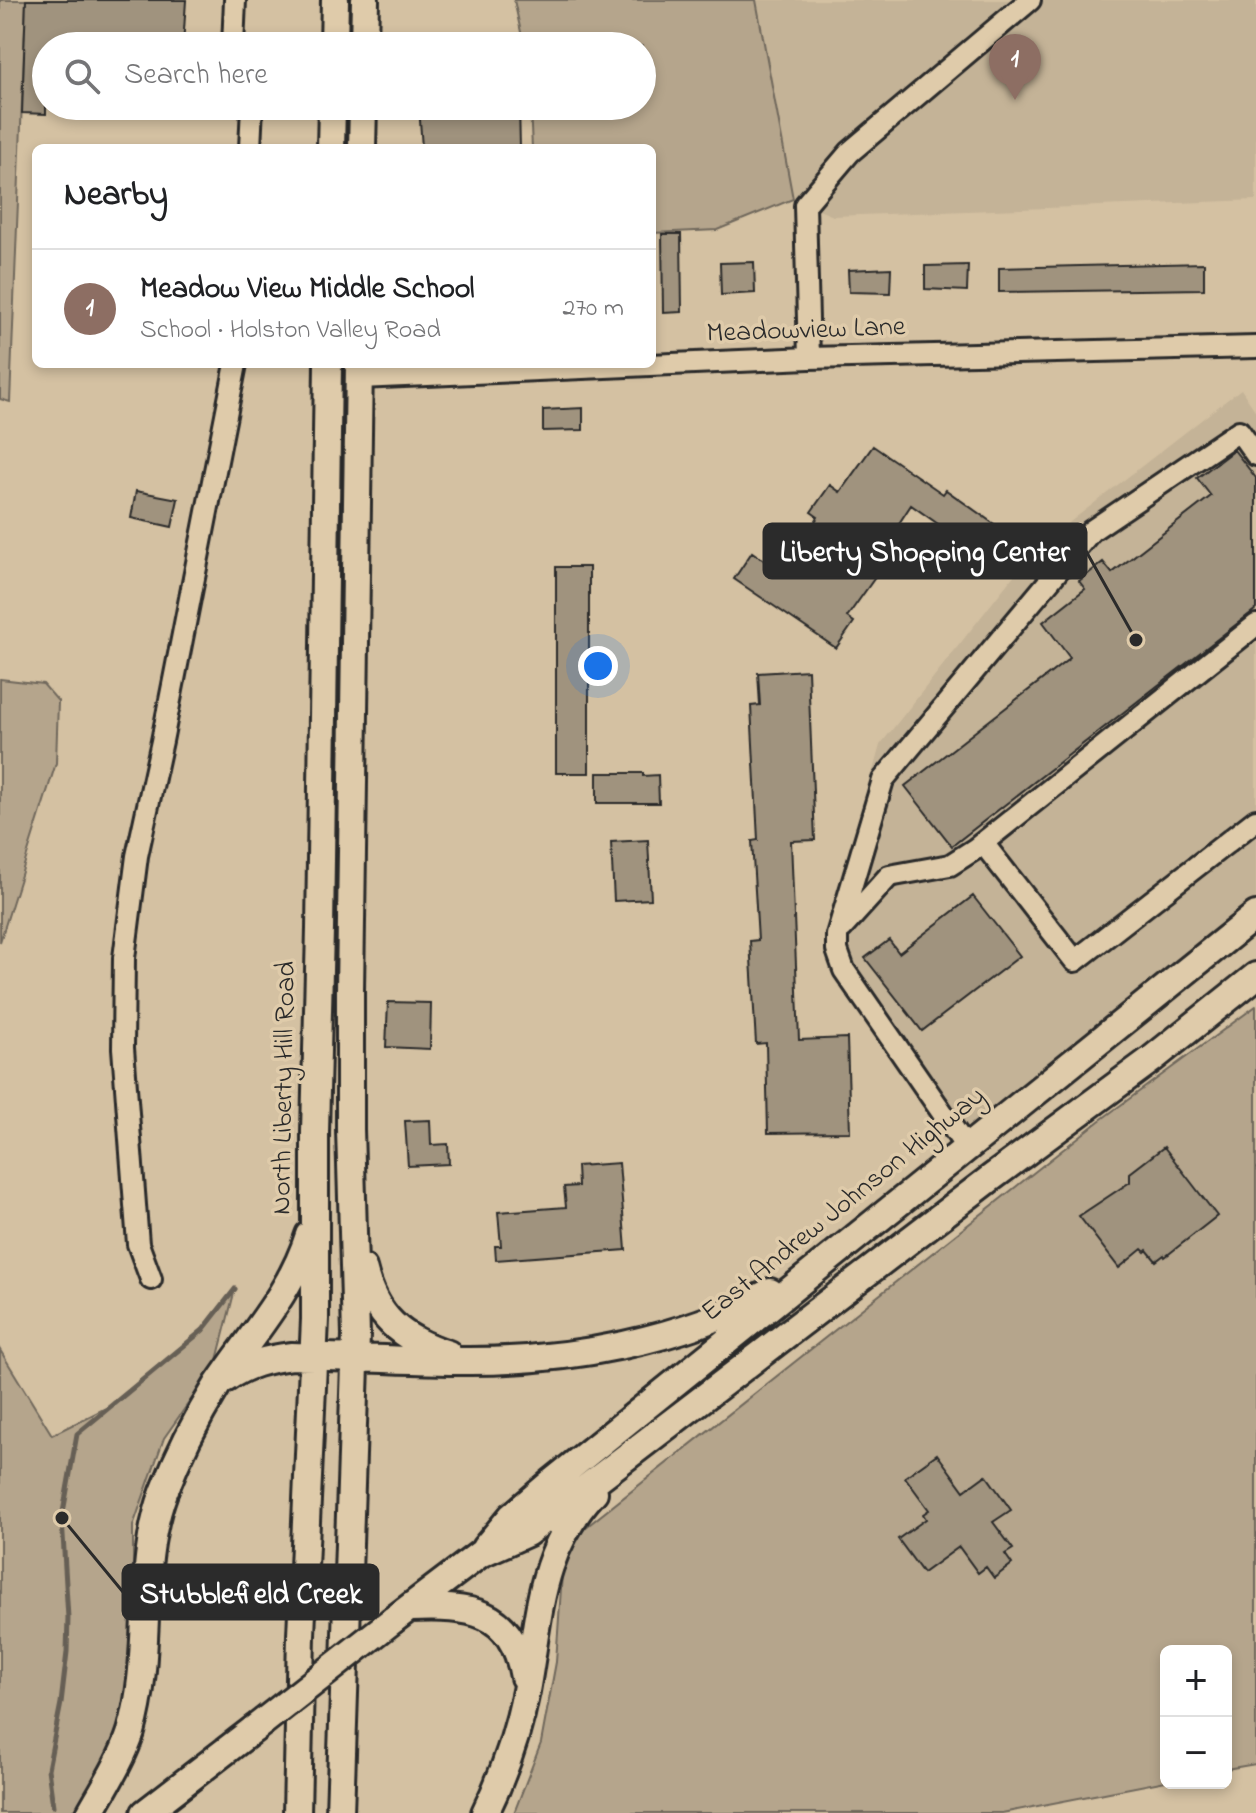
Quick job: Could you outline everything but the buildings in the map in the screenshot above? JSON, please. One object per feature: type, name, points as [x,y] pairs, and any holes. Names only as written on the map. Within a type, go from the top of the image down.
[{"type":"main road","points":[[334,32],[335,0]]},
{"type":"main road","points":[[364,32],[365,0]]},
{"type":"main road","points":[[331,144],[332,120]]},
{"type":"main road","points":[[362,144],[363,120]]},
{"type":"main road","points":[[328,372],[359,371],[350,991],[355,1357],[340,1813]]},
{"type":"main road","name":"North Liberty Hill Road","points":[[297,1813],[313,1356],[328,372]]},
{"type":"main road","name":"East Andrew Johnson Highway","points":[[145,1813],[480,1554],[521,1508],[1256,915]]},
{"type":"main road","name":"East Andrew Johnson Highway","points":[[480,1554],[527,1533],[991,1178],[1152,1059],[1256,976]]},
{"type":"main road","points":[[966,1147],[991,1178]]},
{"type":"main road","points":[[90,1813],[130,1733],[139,1686],[150,1549],[163,1495],[188,1437],[219,1384],[286,1288],[315,1216]]},
{"type":"main road","points":[[354,1229],[373,1301],[382,1315],[423,1346],[470,1361]]},
{"type":"main road","points":[[219,1384],[240,1368],[268,1359],[313,1356],[470,1361],[563,1356],[699,1324],[758,1298],[822,1263]]},
{"type":"main road","points":[[485,1813],[512,1751],[526,1692],[537,1612],[553,1554],[578,1510],[629,1454]]},
{"type":"main road","points":[[401,1614],[449,1607],[483,1614],[506,1630],[520,1657],[526,1692]]},
{"type":"street","points":[[234,32],[235,0]]},
{"type":"street","points":[[809,358],[805,205],[850,152],[1030,0]]},
{"type":"street","points":[[250,144],[251,120]]},
{"type":"street","name":"Meadowview Lane","points":[[656,362],[1256,347]]},
{"type":"street","points":[[151,1279],[138,1244],[123,1048],[124,958],[137,856],[235,368]]},
{"type":"street","name":"Meadowview Lane","points":[[359,371],[463,368]]},
{"type":"street","points":[[966,1147],[844,970],[837,950],[837,935],[883,780],[1091,531],[1239,431],[1256,455]]},
{"type":"street","points":[[837,935],[889,876],[950,865],[983,843],[1256,625]]},
{"type":"street","points":[[983,843],[1075,961],[1256,820]]},
{"type":"shaded area","points":[[0,0],[26,0],[10,402],[0,399]]},
{"type":"shaded area","points":[[514,0],[756,0],[793,199],[717,230],[656,233],[656,144],[532,144],[531,120],[656,120],[656,32],[521,32]]},
{"type":"shaded area","points":[[756,0],[1256,0],[1256,200],[833,216],[793,199]]},
{"type":"shaded area","points":[[1241,389],[1256,412],[1256,916],[966,1147],[832,973],[827,939],[880,745],[1034,550]]},
{"type":"shaded area","points":[[0,679],[43,684],[58,701],[56,763],[0,942]]},
{"type":"shaded area","points":[[1256,1006],[1256,1764],[1232,1768],[1232,1645],[1160,1645],[1160,1782],[1002,1813],[514,1813],[541,1743],[556,1662],[563,1559],[585,1528],[1099,1121]]},
{"type":"shaded area","points":[[235,1289],[216,1364],[164,1438],[133,1526],[133,1632],[125,1696],[115,1740],[84,1800],[71,1813],[0,1813],[0,1350],[52,1435],[118,1402],[203,1330]]},
{"type":"waterway","points":[[53,1806],[48,1769],[67,1652],[62,1518],[77,1434],[203,1330],[235,1289]]},
{"type":"place","name":"Meadow View Middle School","points":[[1015,100]]},
{"type":"place","name":"Liberty Shopping Center","points":[[1136,640]]},
{"type":"place","name":"Stubblefield Creek","points":[[62,1518]]}]
